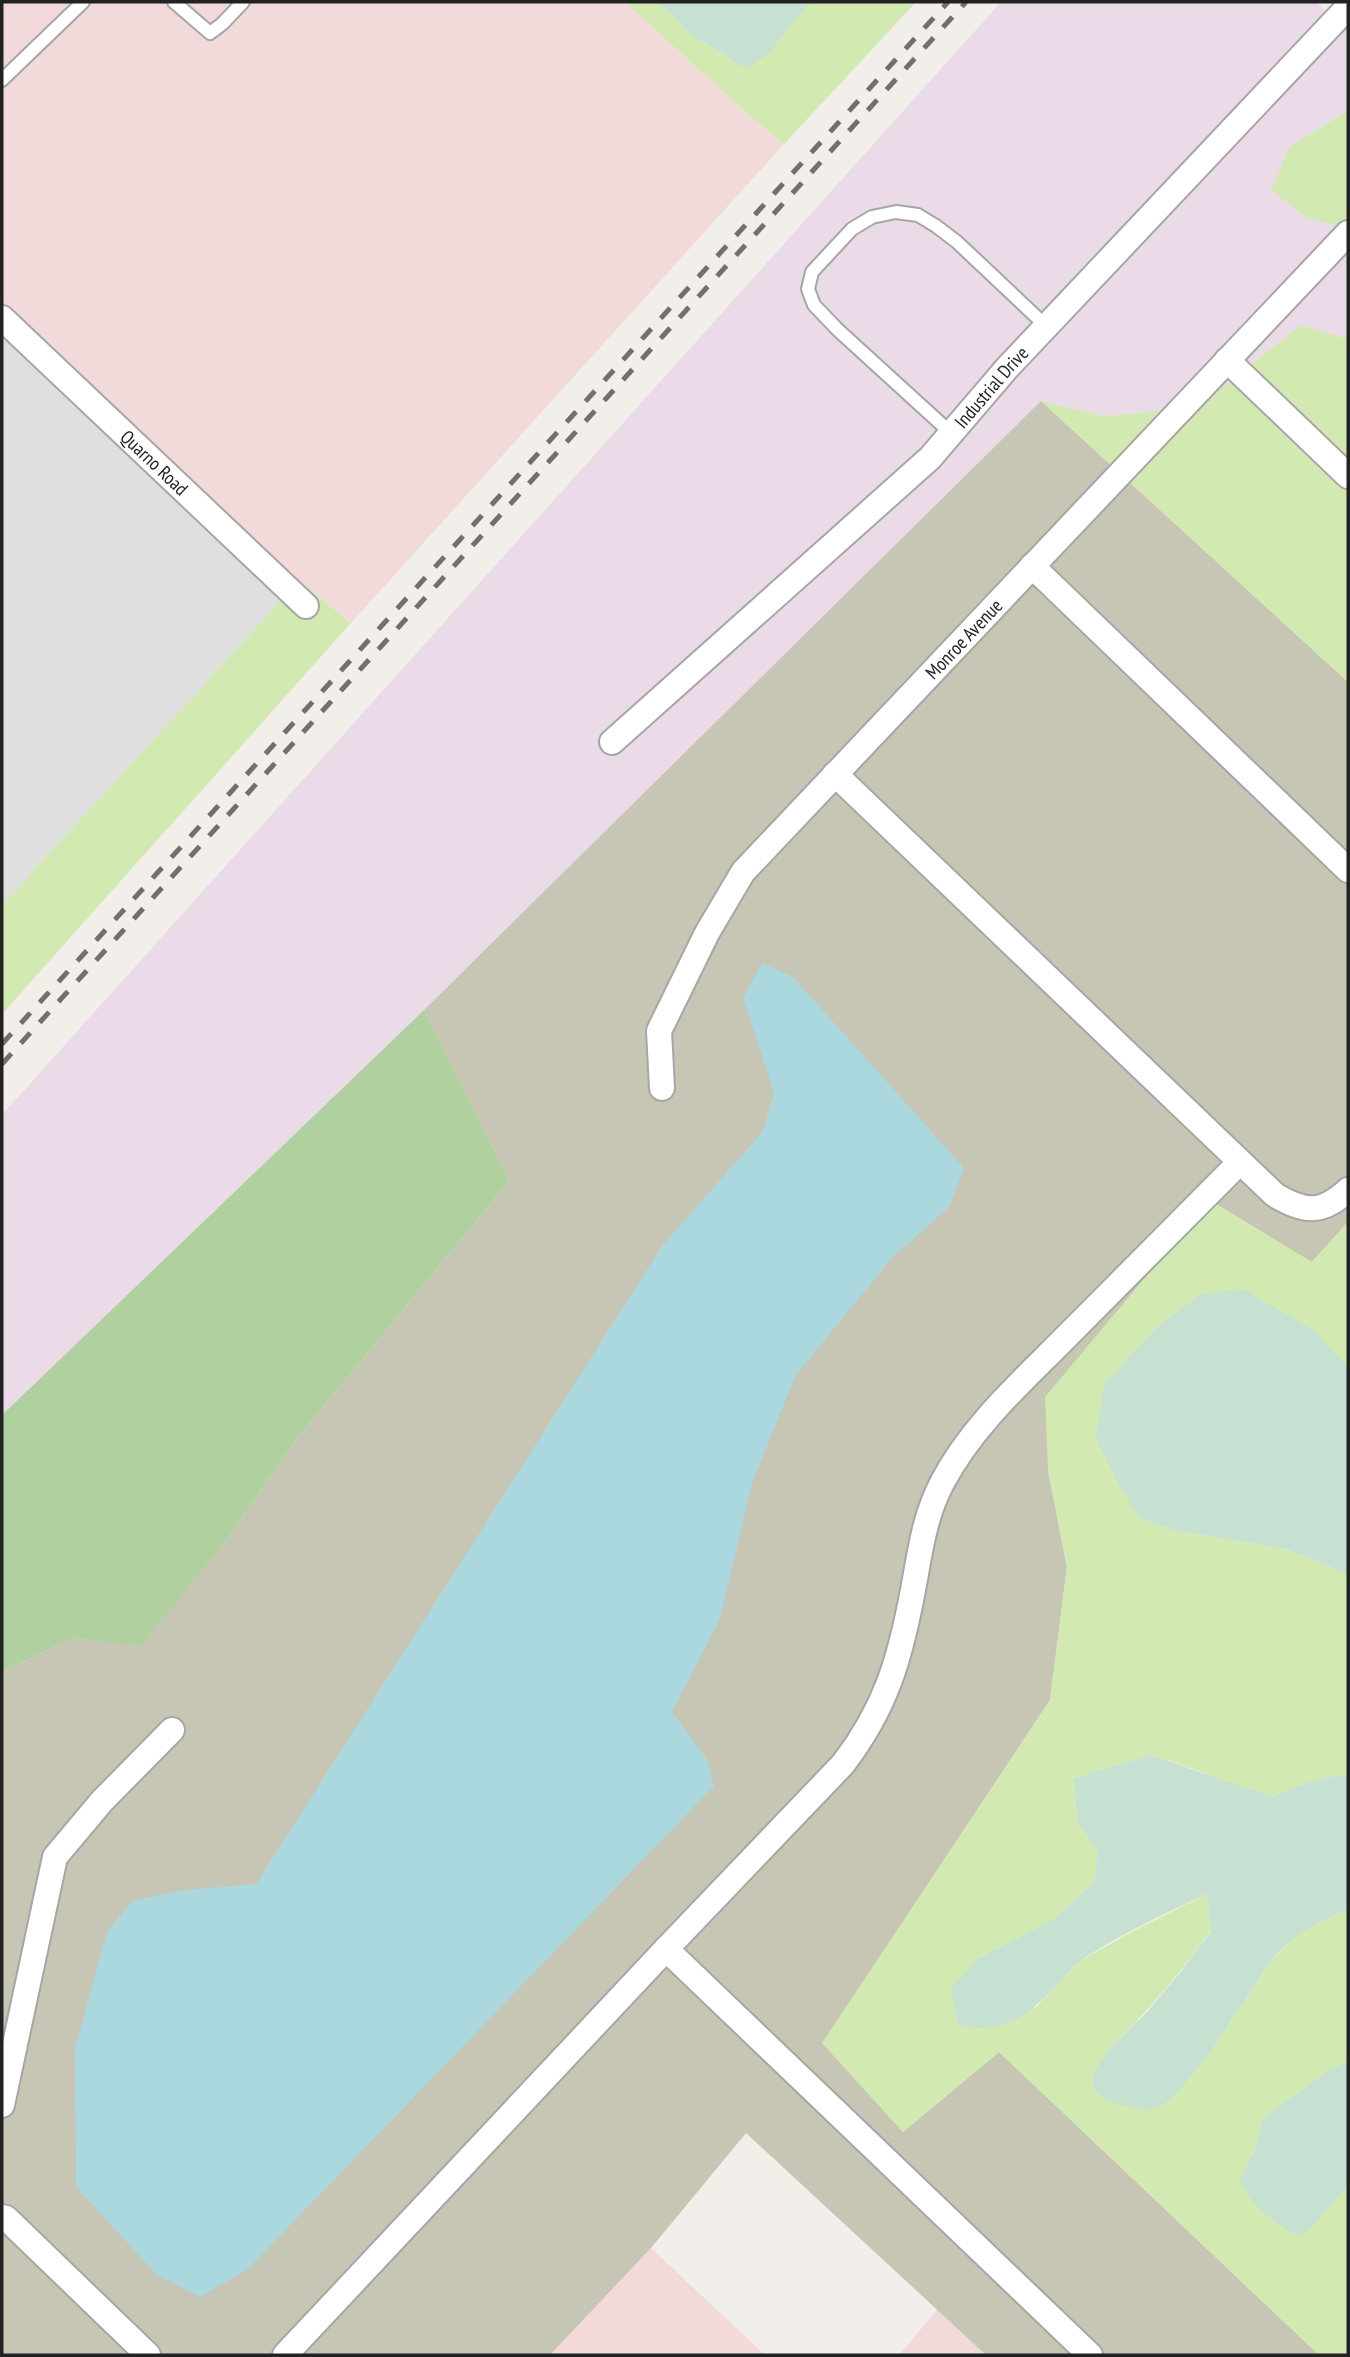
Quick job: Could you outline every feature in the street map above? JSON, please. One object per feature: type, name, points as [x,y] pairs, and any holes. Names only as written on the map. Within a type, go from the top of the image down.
[{"type":"street","name":"Industrial Drive","points":[[612,742],[920,467],[1046,326],[1348,7]]},
{"type":"street","name":"Monroe Avenue","points":[[662,1088],[660,1031],[706,933],[743,872],[1348,233]]},
{"type":"street","name":"Quarno Road","points":[[2,318],[306,606]]},
{"type":"street","points":[[1227,360],[1348,476]]},
{"type":"street","points":[[1032,566],[1348,870]]},
{"type":"street","points":[[835,774],[1275,1195],[1303,1209],[1319,1209],[1334,1203],[1348,1190]]},
{"type":"street","points":[[285,2355],[843,1764],[864,1736],[881,1706],[895,1670],[909,1610],[919,1547],[930,1510],[958,1455],[1011,1393],[1239,1163]]},
{"type":"street","points":[[2,2105],[55,1857],[102,1801],[172,1730]]},
{"type":"street","points":[[666,1949],[1090,2355]]},
{"type":"street","points":[[2,2217],[148,2355]]},
{"type":"lane","points":[[2,80],[83,2]]},
{"type":"lane","points":[[174,2],[210,33],[243,2]]},
{"type":"lane","points":[[951,433],[814,305],[808,289],[811,272],[852,229],[872,217],[895,212],[918,215],[957,243],[1046,326]]},
{"type":"shaded area","points":[[2,2],[625,2],[784,144],[351,623],[299,581],[2,302]]},
{"type":"shaded area","points":[[1001,2],[1316,2],[1339,24],[1348,15],[1348,111],[1290,146],[1348,228],[1348,339],[1301,325],[1197,407],[1104,416],[1041,402],[424,1010],[2,1415],[2,1115]]},
{"type":"shaded area","points":[[2,302],[299,581],[2,905]]},
{"type":"shaded area","points":[[1041,401],[1348,682],[1348,1222],[1312,1262],[1048,1470],[1067,1567],[1050,1700],[823,2043],[903,2132],[999,2052],[1319,2355],[986,2355],[746,2133],[651,2248],[550,2355],[2,2355],[2,1672],[73,1638],[141,1645],[224,1544],[292,1445],[509,1181],[424,1010]]},
{"type":"shaded area","points":[[651,2248],[765,2355],[550,2355]]},
{"type":"shaded area","points":[[938,2309],[986,2355],[899,2355]]},
{"type":"green space","points":[[625,2],[655,2],[671,13],[693,37],[726,55],[736,64],[810,2],[916,2],[784,144]]},
{"type":"green space","points":[[655,2],[810,2],[768,54],[749,67],[736,64],[726,55],[693,37],[671,13]]},
{"type":"green space","points":[[1348,111],[1348,228],[1307,218],[1271,190],[1290,146]]},
{"type":"green space","points":[[1301,325],[1348,339],[1348,682],[1041,401],[1104,416],[1197,407]]},
{"type":"green space","points":[[299,581],[351,623],[2,1014],[2,905]]},
{"type":"green space","points":[[424,1010],[509,1181],[292,1445],[224,1544],[141,1646],[73,1638],[2,1672],[2,1415]]},
{"type":"green space","points":[[1210,1200],[1312,1262],[1348,1222],[1348,1367],[1345,1366],[1141,1519],[1173,1530],[1287,1549],[1348,1574],[1348,1776],[1311,1782],[1276,1796],[1237,1786],[1151,1755],[1074,1778],[1077,1822],[1097,1850],[1095,1881],[1054,1919],[979,1958],[1035,2008],[1080,1961],[1207,1894],[1211,1930],[1165,1990],[1113,2045],[1228,2026],[1273,1959],[1299,1932],[1348,1909],[1348,2060],[1329,2070],[1264,2118],[1255,2149],[1240,2181],[1327,2208],[1348,2185],[1348,2355],[1319,2355],[999,2052],[903,2132],[822,2043],[1050,1700],[1067,1567],[1048,1470],[1045,1397]]},
{"type":"green space","points":[[1243,1289],[1312,1329],[1348,1367],[1348,1574],[1287,1549],[1173,1530],[1141,1519],[1120,1487],[1096,1439],[1104,1384],[1157,1327],[1201,1294]]},
{"type":"green space","points":[[1151,1755],[1275,1796],[1311,1782],[1348,1776],[1348,1909],[1307,1929],[1281,1949],[1216,2043],[1181,2088],[1166,2103],[1149,2109],[1121,2105],[1104,2098],[1093,2089],[1094,2072],[1113,2045],[1147,2012],[1179,1974],[1211,1931],[1207,1894],[1144,1924],[1083,1959],[1038,2004],[1015,2020],[1002,2025],[989,2028],[958,2024],[951,1988],[979,1958],[1054,1919],[1095,1881],[1097,1850],[1077,1822],[1074,1778]]},
{"type":"green space","points":[[1348,2060],[1348,2185],[1311,2228],[1298,2236],[1264,2213],[1239,2181],[1255,2149],[1263,2118],[1329,2070]]},
{"type":"water","points":[[762,963],[793,977],[964,1168],[949,1207],[892,1258],[796,1375],[752,1483],[720,1619],[672,1712],[707,1759],[714,1786],[248,2269],[200,2297],[156,2274],[76,2187],[75,2049],[107,1932],[132,1901],[184,1890],[256,1884],[662,1246],[763,1131],[774,1093],[743,998]]},
{"type":"railway","points":[[2,1044],[948,2]]},
{"type":"railway","points":[[2,1064],[966,2]]}]
